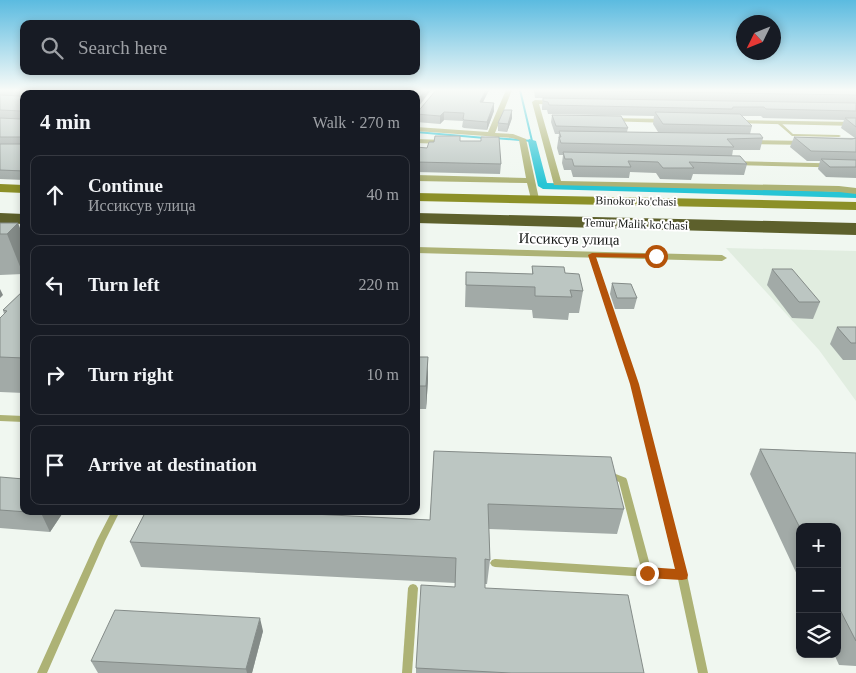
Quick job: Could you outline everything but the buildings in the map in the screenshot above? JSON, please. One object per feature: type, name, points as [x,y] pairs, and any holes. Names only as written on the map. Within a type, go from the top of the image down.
[{"type":"highway","points":[[0,207],[20,208]]},
{"type":"highway","points":[[0,218],[20,219]]},
{"type":"highway","name":"Temur Malik ko'chasi","points":[[420,218],[856,230]]},
{"type":"highway","name":"Temur Malik ko'chasi","points":[[420,229],[856,241]]},
{"type":"main road","points":[[0,188],[20,189]]},
{"type":"main road","name":"Binokor ko'chasi","points":[[420,196],[856,206]]},
{"type":"street","points":[[491,134],[496,121]]},
{"type":"street","points":[[541,121],[557,183],[839,189],[856,191]]},
{"type":"street","points":[[719,122],[856,124]]},
{"type":"street","points":[[420,129],[513,136],[522,139],[535,199]]},
{"type":"street","points":[[545,138],[555,138]]},
{"type":"street","points":[[420,141],[455,142]]},
{"type":"street","points":[[740,142],[846,144]]},
{"type":"street","points":[[484,143],[523,143]]},
{"type":"street","points":[[551,160],[561,160]]},
{"type":"street","points":[[718,163],[856,166]]},
{"type":"street","points":[[420,178],[530,181]]},
{"type":"street","name":"Иссиксув улица","points":[[420,250],[722,258]]},
{"type":"lane","points":[[779,123],[792,135],[839,136]]},
{"type":"lane","points":[[592,255],[634,384],[682,575],[703,673]]},
{"type":"lane","points":[[0,418],[20,419]]},
{"type":"lane","points":[[604,472],[623,480],[647,573]]},
{"type":"lane","points":[[42,673],[114,515]]},
{"type":"lane","points":[[495,563],[682,575]]},
{"type":"lane","points":[[407,673],[413,588]]},
{"type":"shaded area","points":[[726,248],[856,251],[856,401],[819,350]]},
{"type":"waterway","points":[[494,138],[532,141],[527,121]]},
{"type":"waterway","points":[[420,132],[485,138]]},
{"type":"waterway","points":[[532,141],[543,186],[856,195]]},
{"type":"route","points":[[647,573],[682,575],[634,384],[592,255],[656,256]]}]
